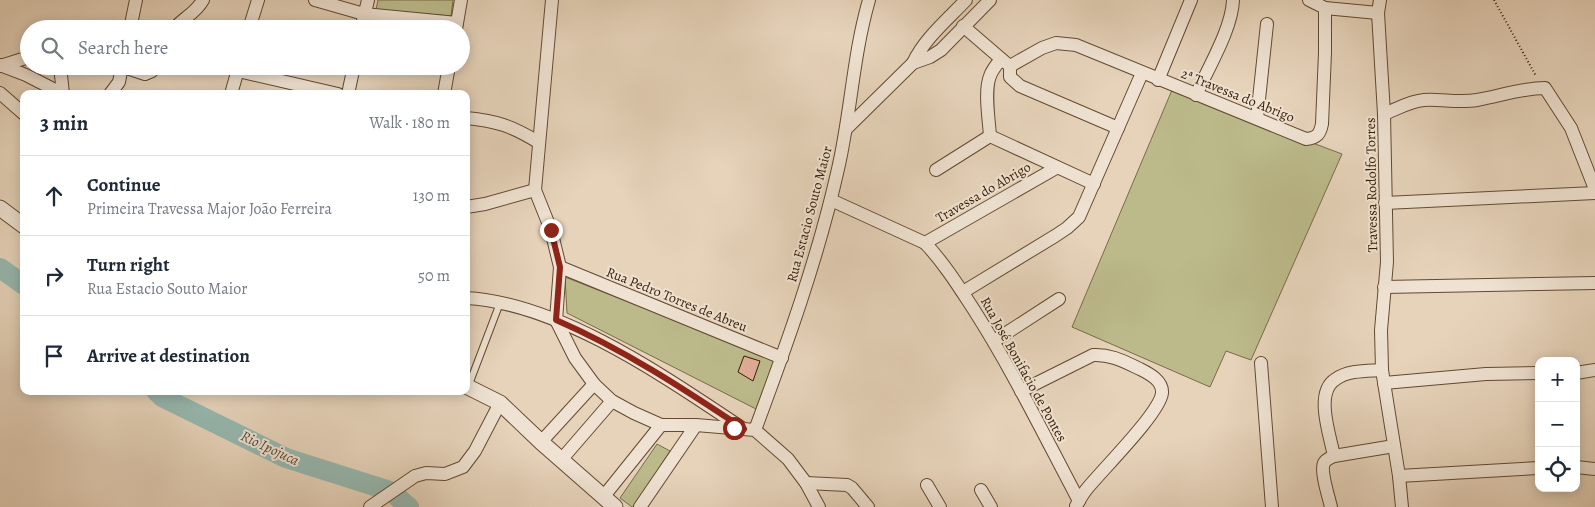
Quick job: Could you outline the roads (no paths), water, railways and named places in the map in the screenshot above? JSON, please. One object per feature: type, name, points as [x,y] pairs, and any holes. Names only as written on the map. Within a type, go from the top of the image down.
[{"type":"street","points":[[132,20],[136,0]]},
{"type":"street","points":[[182,20],[197,10],[203,0]]},
{"type":"street","points":[[252,20],[258,0]]},
{"type":"street","points":[[315,0],[364,14],[410,20]]},
{"type":"street","points":[[363,20],[368,0]]},
{"type":"street","points":[[457,20],[461,0]]},
{"type":"street","points":[[552,0],[535,190],[551,230],[560,267],[556,320],[575,358],[594,384],[612,401],[661,425],[696,425],[750,430]]},
{"type":"street","name":"Rua Estacio Souto Maior","points":[[750,430],[782,358],[831,200],[846,129],[859,40],[869,0]]},
{"type":"street","points":[[913,64],[919,50],[926,41],[966,0]]},
{"type":"street","points":[[846,129],[913,64],[941,50],[990,0]]},
{"type":"street","points":[[1158,80],[1191,0]]},
{"type":"street","points":[[1196,95],[1231,19],[1234,0]]},
{"type":"street","points":[[1309,0],[1325,8],[1378,13]]},
{"type":"street","name":"Travessa Rodolfo Torres","points":[[1380,0],[1378,13],[1384,114],[1387,262],[1380,330],[1383,376],[1402,507]]},
{"type":"street","name":"2ª Travessa do Abrigo","points":[[1005,62],[1056,43],[1076,45],[1306,139],[1314,138],[1318,135],[1322,124],[1325,8]]},
{"type":"street","points":[[1257,118],[1267,24]]},
{"type":"street","points":[[964,26],[1005,62],[1010,76],[1020,86],[1118,128]]},
{"type":"street","points":[[0,65],[20,59]]},
{"type":"street","points":[[990,136],[988,83],[990,75],[1005,62]]},
{"type":"street","points":[[0,65],[20,73]]},
{"type":"street","points":[[963,292],[1067,228],[1079,217],[1142,73]]},
{"type":"street","points":[[26,75],[55,90]]},
{"type":"street","points":[[61,75],[63,90]]},
{"type":"street","points":[[113,90],[119,82],[120,75]]},
{"type":"street","points":[[234,90],[237,75]]},
{"type":"street","points":[[262,75],[322,90]]},
{"type":"street","points":[[349,90],[352,75]]},
{"type":"street","points":[[445,90],[447,75]]},
{"type":"street","points":[[1384,114],[1410,103],[1424,100],[1457,102],[1478,100],[1529,88],[1545,88],[1571,128],[1595,189]]},
{"type":"street","points":[[0,93],[20,110]]},
{"type":"street","points":[[470,119],[516,128],[538,142]]},
{"type":"street","points":[[990,136],[1094,184]]},
{"type":"street","points":[[936,170],[990,136]]},
{"type":"street","name":"Travessa do Abrigo","points":[[925,242],[1056,168]]},
{"type":"street","points":[[470,206],[535,190]]},
{"type":"street","points":[[1385,203],[1595,193]]},
{"type":"street","name":"Rua José Bonifacio de Pontes","points":[[831,200],[925,242],[940,260],[994,341],[1077,504]]},
{"type":"street","points":[[0,208],[20,223]]},
{"type":"street","name":"Rua Pedro Torres de Abreu","points":[[560,267],[782,358]]},
{"type":"street","points":[[1384,287],[1595,283]]},
{"type":"street","points":[[470,298],[486,299],[556,320],[586,333],[656,372],[750,430],[788,459],[806,483],[819,507]]},
{"type":"street","points":[[994,341],[1059,299]]},
{"type":"street","points":[[1021,391],[1093,356],[1106,355],[1117,358],[1148,373],[1160,384],[1162,392],[1160,400],[1147,420],[1086,490],[1077,504]]},
{"type":"street","points":[[1261,363],[1272,507]]},
{"type":"street","points":[[1580,372],[1595,370]]},
{"type":"street","points":[[1334,456],[1324,402],[1325,393],[1329,385],[1336,378],[1345,374],[1383,376],[1535,374]]},
{"type":"street","points":[[541,442],[594,384]]},
{"type":"street","points":[[470,388],[500,403],[615,507]]},
{"type":"street","points":[[562,460],[612,401]]},
{"type":"street","points":[[370,507],[415,476],[426,473],[445,474],[464,466],[475,451],[500,403]]},
{"type":"street","points":[[604,496],[661,425]]},
{"type":"street","points":[[640,507],[696,425]]},
{"type":"street","points":[[1330,507],[1323,465],[1326,460],[1334,456],[1394,446]]},
{"type":"street","points":[[1580,467],[1595,469]]},
{"type":"street","points":[[1399,476],[1535,468]]},
{"type":"street","points":[[806,483],[847,485],[852,488],[868,507]]},
{"type":"street","points":[[927,485],[940,507]]},
{"type":"street","points":[[981,490],[991,507]]},
{"type":"lane","points":[[470,378],[500,303]]},
{"type":"waterway","name":"Rio Ipojuca","points":[[0,268],[20,282]]},
{"type":"waterway","name":"Rio Ipojuca","points":[[160,395],[286,458],[390,491]]},
{"type":"waterway","name":"Rio Ipojuca","points":[[395,495],[409,507]]}]
